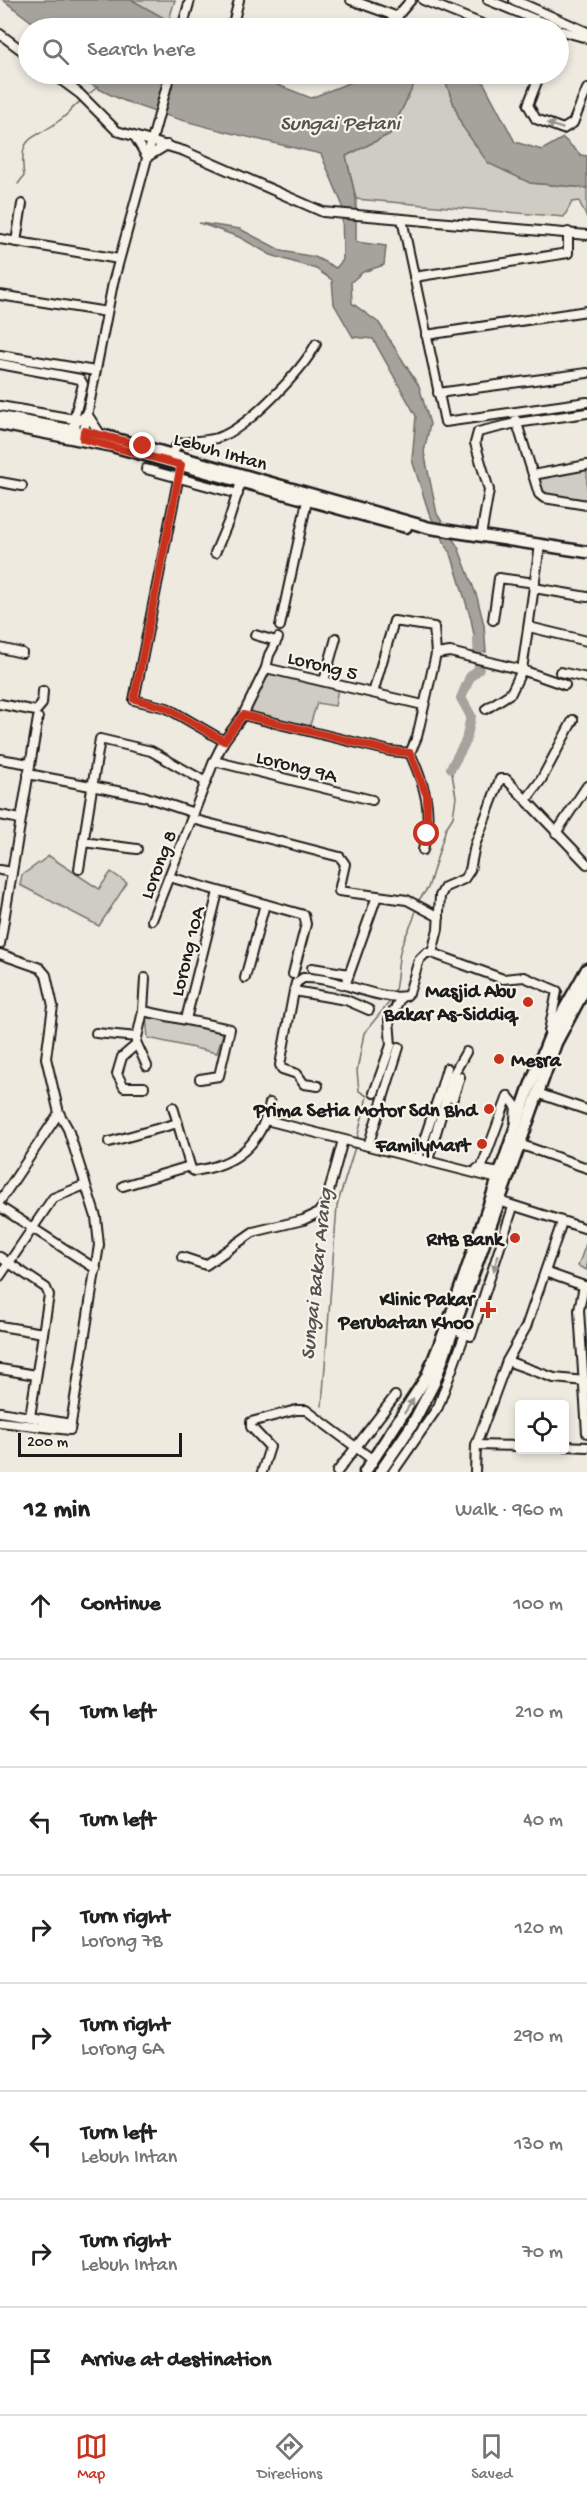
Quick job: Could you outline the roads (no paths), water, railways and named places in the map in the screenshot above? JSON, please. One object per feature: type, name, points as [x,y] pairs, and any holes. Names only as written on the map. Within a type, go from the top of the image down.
[{"type":"main road","name":"Lebuh Intan","points":[[0,417],[28,416],[181,465],[401,526],[432,528],[587,552]]},
{"type":"main road","points":[[28,416],[29,426],[39,430]]},
{"type":"main road","name":"Lebuh Intan","points":[[0,424],[100,435],[432,528]]},
{"type":"main road","points":[[365,1472],[431,1368],[513,1131],[548,1041],[587,969]]},
{"type":"main road","points":[[380,1472],[412,1425],[463,1333],[499,1201],[537,1093],[556,1042],[587,985]]},
{"type":"main road","points":[[394,1428],[405,1435]]},
{"type":"street","points":[[186,18],[190,0]]},
{"type":"street","points":[[235,18],[240,0]]},
{"type":"street","points":[[351,0],[398,17],[411,0]]},
{"type":"street","points":[[423,0],[467,18]]},
{"type":"street","points":[[488,0],[530,18]]},
{"type":"street","points":[[514,0],[555,18]]},
{"type":"street","points":[[569,24],[587,32]]},
{"type":"street","points":[[569,33],[587,38]]},
{"type":"street","points":[[0,34],[18,48]]},
{"type":"street","points":[[66,84],[80,94],[111,126],[135,137],[167,144],[309,207],[341,216],[587,234]]},
{"type":"street","points":[[84,435],[106,312],[167,84]]},
{"type":"street","points":[[536,84],[528,105],[536,119],[566,129],[571,126],[584,102],[587,88]]},
{"type":"street","points":[[135,137],[156,124]]},
{"type":"street","points":[[156,124],[167,144]]},
{"type":"street","points":[[135,137],[147,157]]},
{"type":"street","points":[[147,157],[167,144]]},
{"type":"street","points":[[16,242],[22,204]]},
{"type":"street","points":[[402,219],[445,422],[587,402]]},
{"type":"street","points":[[414,277],[568,253],[568,232]]},
{"type":"street","points":[[0,239],[119,259]]},
{"type":"street","points":[[0,295],[106,312]]},
{"type":"street","points":[[426,335],[587,310]]},
{"type":"street","points":[[171,454],[178,444],[214,439],[245,423],[302,366],[316,344]]},
{"type":"street","points":[[0,355],[95,371]]},
{"type":"street","points":[[36,370],[38,361]]},
{"type":"street","points":[[0,364],[80,379],[83,384],[74,418],[28,416],[0,406]]},
{"type":"street","points":[[438,393],[587,373]]},
{"type":"street","points":[[514,413],[539,494],[544,498],[587,505]]},
{"type":"street","points":[[481,536],[489,490],[476,437],[482,429],[587,413]]},
{"type":"street","points":[[70,428],[87,414]]},
{"type":"street","points":[[87,414],[100,435]]},
{"type":"street","points":[[181,465],[134,699],[167,708],[224,741]]},
{"type":"street","points":[[533,475],[587,465]]},
{"type":"street","points":[[146,469],[238,494]]},
{"type":"street","points":[[0,482],[22,486]]},
{"type":"street","points":[[215,553],[241,482]]},
{"type":"street","points":[[280,626],[307,501]]},
{"type":"street","points":[[486,709],[512,693],[522,670],[540,545]]},
{"type":"street","points":[[493,620],[499,578],[587,597]]},
{"type":"street","points":[[373,693],[394,621],[434,627],[436,654],[417,737],[410,753],[427,796],[427,830],[423,850]]},
{"type":"street","points":[[529,627],[587,641]]},
{"type":"street","points":[[255,635],[277,639],[266,668]]},
{"type":"street","points":[[324,681],[336,638]]},
{"type":"street","points":[[0,648],[22,653]]},
{"type":"street","points":[[436,654],[450,652],[476,657],[565,685]]},
{"type":"street","name":"Lorong 5","points":[[214,761],[224,741],[243,715],[266,668],[423,705]]},
{"type":"street","points":[[560,672],[587,678]]},
{"type":"street","points":[[0,704],[36,711],[42,704],[43,691]]},
{"type":"street","points":[[243,715],[390,751],[410,753]]},
{"type":"street","points":[[0,944],[38,718]]},
{"type":"street","points":[[526,800],[541,780],[573,720]]},
{"type":"street","points":[[79,869],[100,740],[151,751],[206,782]]},
{"type":"street","points":[[0,759],[30,764]]},
{"type":"street","name":"Lorong 8","points":[[152,920],[214,761]]},
{"type":"street","name":"Lorong 9A","points":[[214,761],[372,800]]},
{"type":"street","points":[[28,774],[143,796],[193,816],[340,857],[345,864],[339,891],[394,897],[439,917]]},
{"type":"street","points":[[432,953],[439,917],[438,903],[443,890],[464,879],[470,870],[475,845],[500,778],[506,779],[587,864]]},
{"type":"street","points":[[556,833],[583,801],[587,786]]},
{"type":"street","points":[[0,815],[21,819]]},
{"type":"street","points":[[83,842],[137,849]]},
{"type":"street","points":[[0,870],[12,872]]},
{"type":"street","points":[[169,877],[300,913],[306,917],[293,974]]},
{"type":"street","name":"Lorong 10A","points":[[186,1019],[219,892]]},
{"type":"street","points":[[346,983],[377,896]]},
{"type":"street","points":[[245,978],[265,904]]},
{"type":"street","points":[[318,1086],[303,1084],[297,1074],[282,1069],[280,1065],[294,991],[298,981],[305,977],[346,983],[399,997],[409,993],[421,956],[432,953],[503,979],[521,976],[557,991],[548,1041]]},
{"type":"street","points":[[0,954],[40,968],[46,975],[53,1006],[46,1058],[59,1113],[68,1129],[98,1229],[96,1269],[71,1424],[67,1431],[0,1422]]},
{"type":"street","points":[[312,968],[350,974]]},
{"type":"street","points":[[144,1087],[124,1087],[117,1074],[122,1058],[137,1041],[143,1011],[145,978]]},
{"type":"street","points":[[294,991],[346,1000],[369,1010]]},
{"type":"street","points":[[374,1093],[391,1045],[389,1020],[399,997]]},
{"type":"street","points":[[143,1011],[230,1029],[219,1076],[200,1080]]},
{"type":"street","points":[[96,1033],[137,1041]]},
{"type":"street","points":[[137,1041],[147,1066]]},
{"type":"street","points":[[364,1145],[399,1047]]},
{"type":"street","points":[[443,1096],[453,1098],[460,1077],[453,1075],[466,1052]]},
{"type":"street","points":[[428,1160],[447,1068]]},
{"type":"street","points":[[537,1093],[587,1110]]},
{"type":"street","points":[[418,1158],[443,1096]]},
{"type":"street","points":[[482,1169],[508,1096],[516,1108],[513,1131]]},
{"type":"street","points":[[173,1107],[191,1170],[197,1171],[239,1156],[251,1146],[266,1120],[270,1103]]},
{"type":"street","points":[[0,1201],[59,1113]]},
{"type":"street","points":[[266,1120],[499,1176]]},
{"type":"street","points":[[109,1142],[178,1123]]},
{"type":"street","points":[[182,1257],[206,1265],[253,1232],[303,1220],[318,1213],[326,1202],[347,1141]]},
{"type":"street","points":[[519,1144],[587,1168]]},
{"type":"street","points":[[123,1186],[190,1166]]},
{"type":"street","points":[[466,1169],[482,1169],[499,1176]]},
{"type":"street","points":[[0,1276],[56,1195],[85,1185]]},
{"type":"street","points":[[499,1201],[587,1229]]},
{"type":"street","points":[[0,1207],[96,1269]]},
{"type":"street","points":[[393,1472],[424,1429],[446,1388],[463,1333],[513,1207]]},
{"type":"street","points":[[475,1472],[476,1445],[507,1360],[526,1327],[562,1222]]},
{"type":"street","points":[[0,1257],[48,1291],[30,1417]]},
{"type":"street","points":[[545,1272],[586,1286],[579,1310],[587,1433]]},
{"type":"street","points":[[0,1326],[42,1333]]},
{"type":"street","points":[[507,1360],[554,1378],[585,1381]]},
{"type":"street","points":[[0,1369],[36,1375]]},
{"type":"street","points":[[434,1383],[446,1388]]},
{"type":"street","points":[[337,1472],[395,1396]]},
{"type":"street","points":[[262,1472],[270,1447],[251,1427],[251,1422],[296,1410],[306,1410],[373,1460]]},
{"type":"street","points":[[0,1412],[71,1424]]},
{"type":"street","points":[[412,1425],[424,1429]]},
{"type":"street","points":[[476,1445],[515,1446]]},
{"type":"street","points":[[569,1446],[587,1447]]},
{"type":"water","points":[[3,0],[132,0],[164,18],[27,18]]},
{"type":"water","points":[[91,84],[275,84],[311,98],[346,84],[414,84],[390,134],[346,156],[356,199],[356,242],[386,246],[384,265],[363,272],[351,282],[352,303],[379,323],[419,386],[430,424],[424,452],[437,514],[458,547],[477,597],[484,625],[486,652],[477,651],[471,619],[452,557],[429,513],[412,460],[416,416],[373,339],[353,337],[334,304],[332,280],[316,269],[271,255],[239,237],[199,223],[240,229],[282,251],[315,257],[336,268],[343,260],[342,204],[321,154],[192,123],[123,100]]},
{"type":"water","name":"Sungai Petani","points":[[446,84],[484,84],[515,142],[542,150],[563,138],[581,155],[587,156],[587,188],[530,183],[488,163],[462,126]]},
{"type":"waterway","points":[[90,93],[99,86]]},
{"type":"waterway","points":[[18,184],[24,176],[23,152],[26,145],[35,136],[63,118],[81,101]]},
{"type":"waterway","name":"Sungai Bakar Arang","points":[[451,768],[466,741],[471,716],[461,698],[470,677],[479,669],[478,639]]},
{"type":"waterway","name":"Sungai Bakar Arang","points":[[418,901],[428,888],[446,828],[453,817],[456,797],[451,768]]},
{"type":"waterway","name":"Sungai Bakar Arang","points":[[394,994],[401,946],[416,909]]},
{"type":"waterway","name":"Sungai Bakar Arang","points":[[357,1139],[367,1096],[359,1091],[357,1071],[364,1033],[392,999]]},
{"type":"waterway","name":"Sungai Bakar Arang","points":[[322,1406],[337,1206],[355,1147]]},
{"type":"place","name":"Masjid Abu Bakar As-Siddiq","points":[[528,1002]]},
{"type":"place","name":"Mesra","points":[[499,1059]]},
{"type":"place","name":"Prima Setia Motor Sdn Bhd","points":[[489,1109]]},
{"type":"place","name":"FamilyMart","points":[[482,1144]]},
{"type":"place","name":"RHB Bank","points":[[515,1238]]},
{"type":"place","name":"Klinic Pakar Perubatan Khoo","points":[[488,1310]]}]
